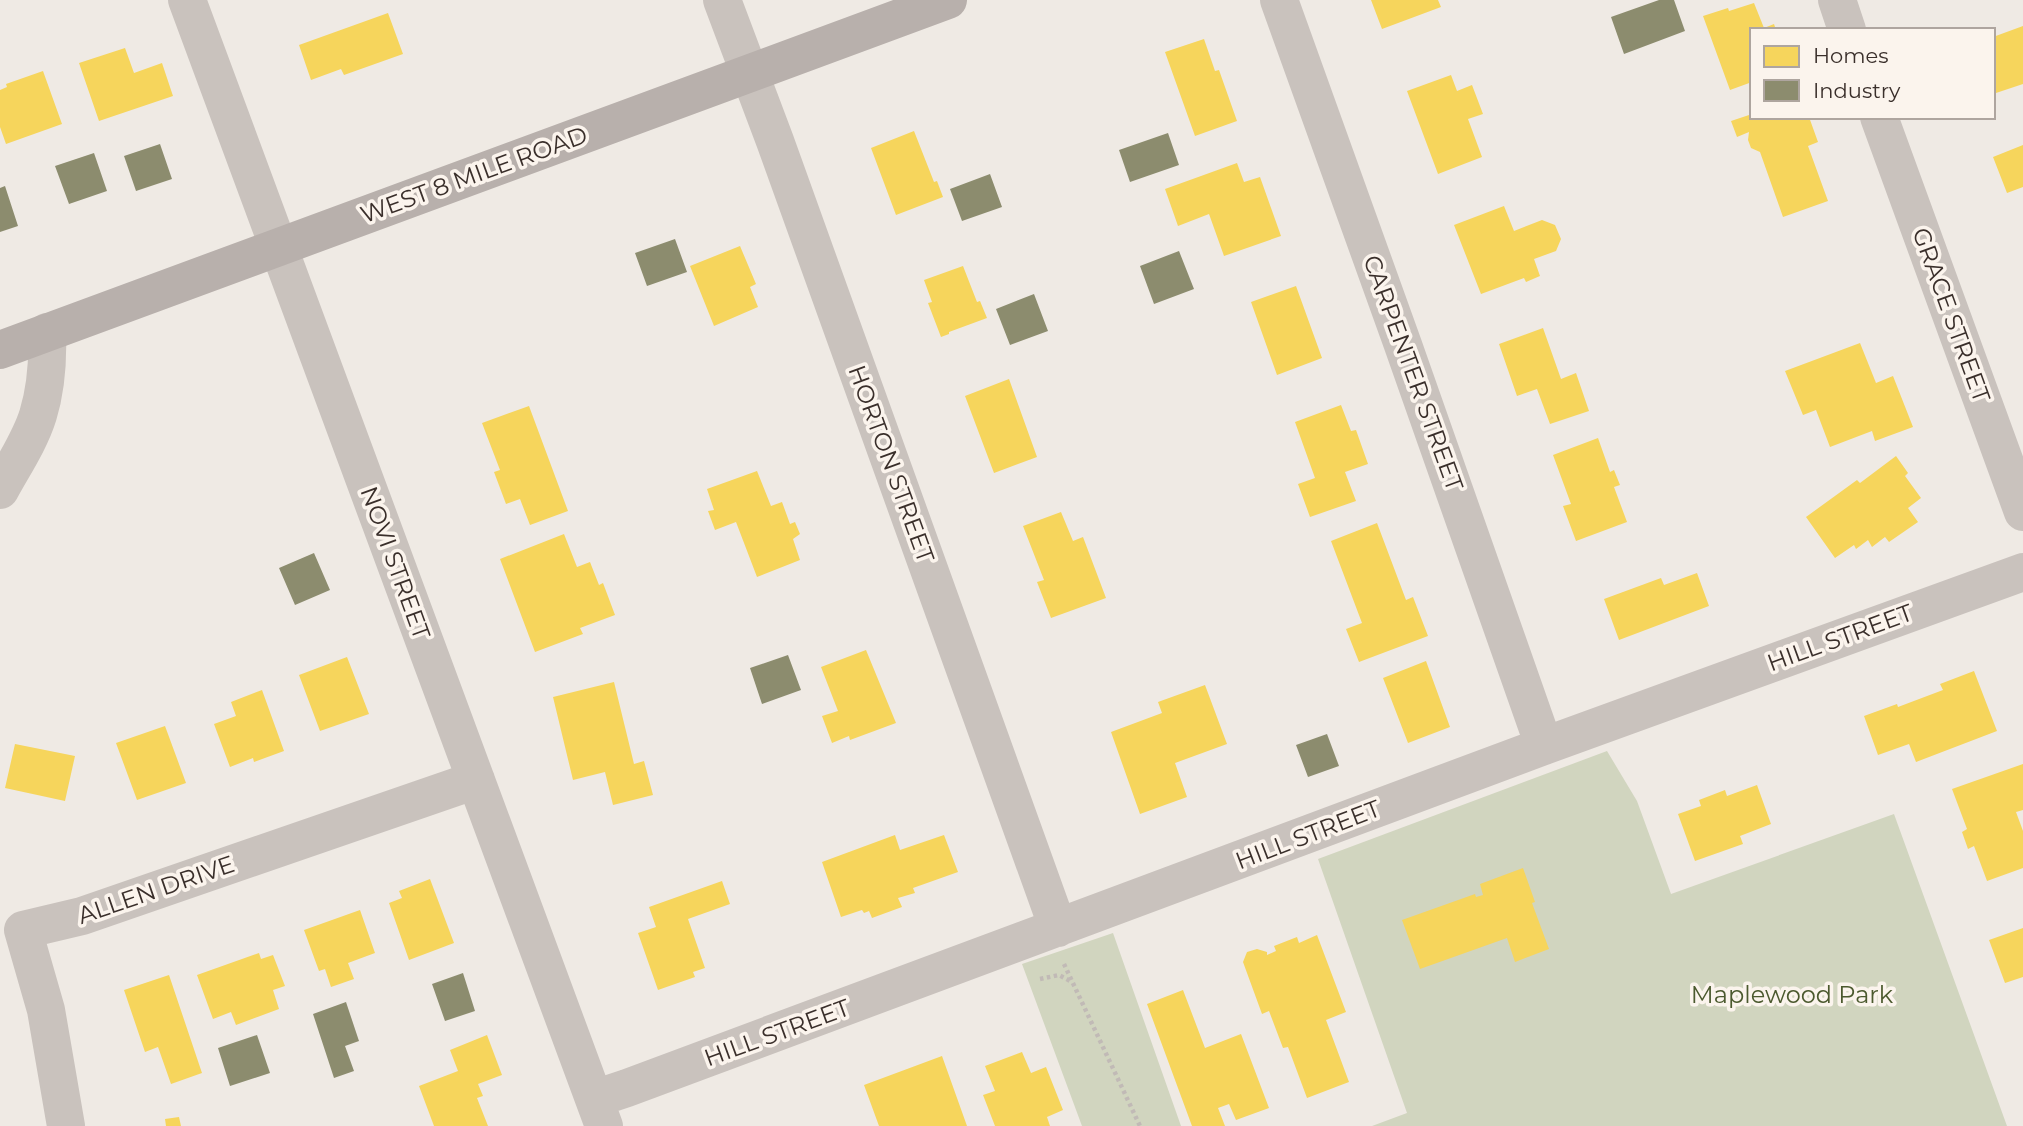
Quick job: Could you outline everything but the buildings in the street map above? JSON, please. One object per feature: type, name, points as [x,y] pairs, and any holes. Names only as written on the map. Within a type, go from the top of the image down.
[{"type":"main road","name":"WEST 8 MILE ROAD","points":[[0,350],[948,0]]},
{"type":"street","name":"NOVI STREET","points":[[187,0],[599,1112]]},
{"type":"street","name":"HORTON STREET","points":[[722,0],[1058,928]]},
{"type":"street","name":"CARPENTER STREET","points":[[1279,0],[1544,746]]},
{"type":"street","points":[[1837,0],[1846,28]]},
{"type":"street","name":"GRACE STREET","points":[[1880,119],[2023,512]]},
{"type":"street","points":[[0,489],[26,443],[38,415],[48,359],[47,332]]},
{"type":"street","name":"HILL STREET","points":[[599,1112],[640,1084],[1544,746],[2023,572]]},
{"type":"street","name":"ALLEN DRIVE","points":[[66,1126],[46,1010],[23,930],[82,916],[476,780]]},
{"type":"path","points":[[1058,928],[1063,963],[1140,1126]]},
{"type":"path","points":[[1040,979],[1059,975],[1073,983]]},
{"type":"green space","name":"Maplewood Park","points":[[1607,751],[1637,801],[1671,894],[1894,814],[2007,1126],[1372,1126],[1407,1113],[1318,859]]},
{"type":"green space","points":[[1113,933],[1181,1126],[1082,1126],[1022,964]]}]
